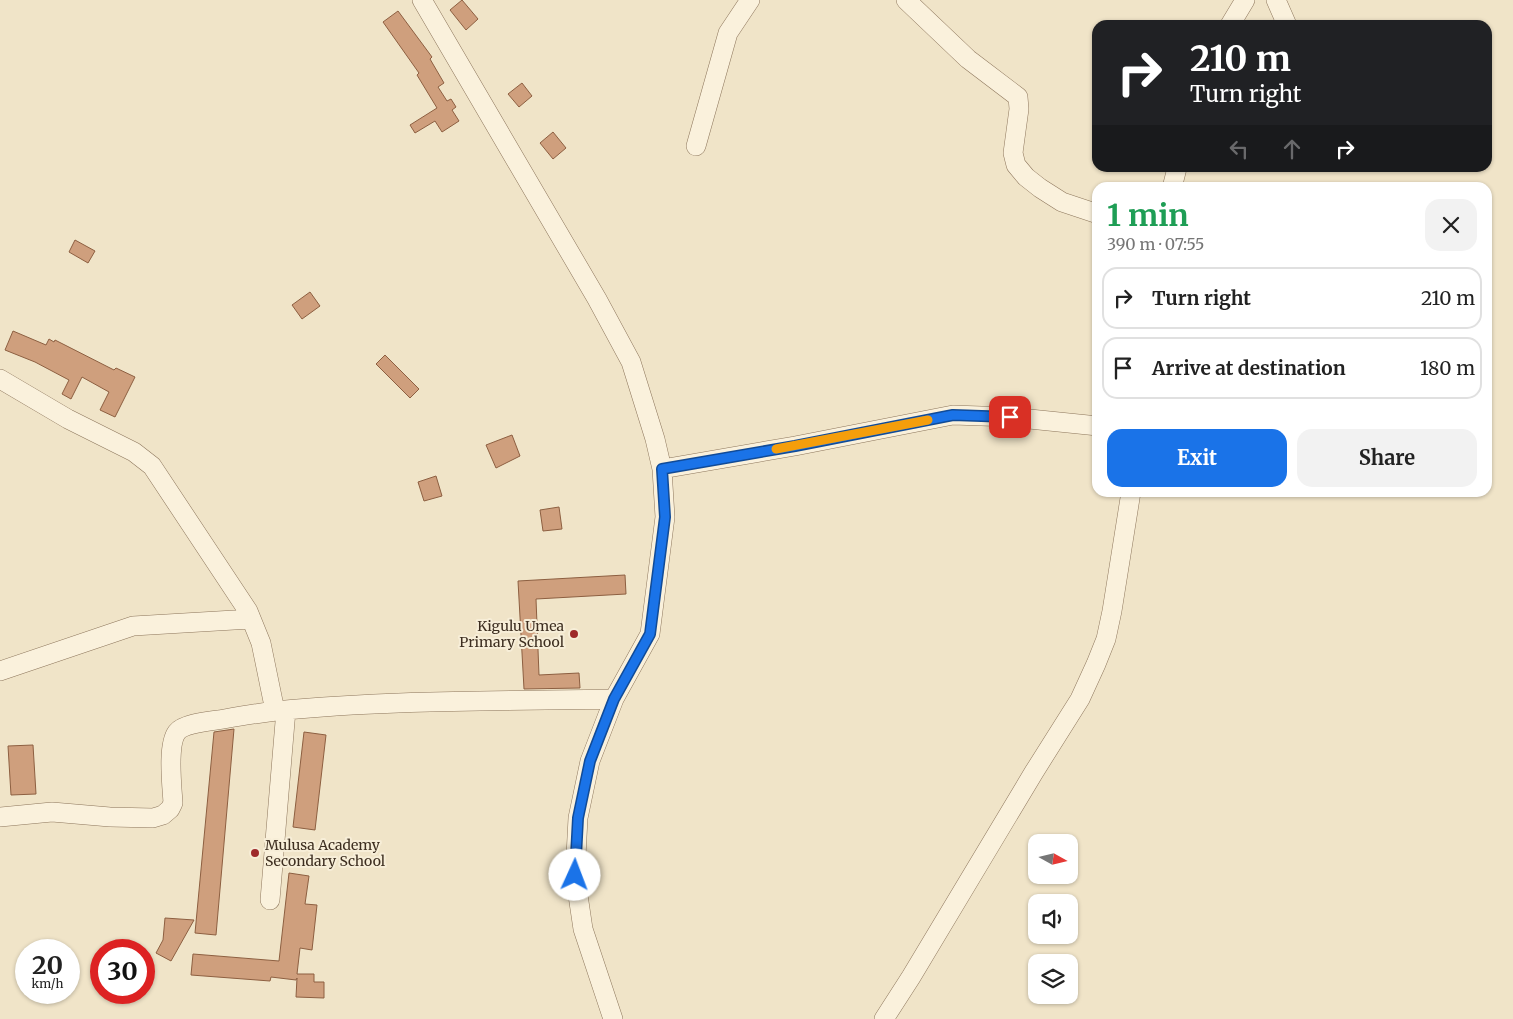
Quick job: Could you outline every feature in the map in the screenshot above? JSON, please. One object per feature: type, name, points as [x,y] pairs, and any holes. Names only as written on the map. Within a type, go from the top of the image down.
[{"type":"street","points":[[422,0],[597,299],[631,362],[655,439],[662,469],[665,517],[650,634],[614,699],[590,761],[578,818],[575,875],[583,929],[612,1019]]},
{"type":"street","points":[[696,146],[728,33],[750,0]]},
{"type":"street","points":[[1233,20],[1245,0]]},
{"type":"street","points":[[1276,0],[1285,20]]},
{"type":"street","points":[[908,1],[968,59],[1018,97],[1019,109],[1013,153],[1016,166],[1040,188],[1062,202],[1092,212]]},
{"type":"street","points":[[0,379],[68,419],[134,452],[152,466],[248,611],[261,643],[280,711],[270,900]]},
{"type":"street","points":[[662,469],[795,446],[953,415],[1010,417],[1092,425]]},
{"type":"street","points":[[884,1019],[1080,699],[1106,640],[1130,497]]},
{"type":"street","points":[[0,671],[133,626],[251,619]]},
{"type":"street","points":[[0,817],[52,812],[110,817],[153,818],[163,815],[170,809],[173,803],[171,746],[176,732],[182,728],[200,723],[280,711],[347,706],[462,701],[614,699]]},
{"type":"building","points":[[462,0],[478,19],[466,30],[450,10]]},
{"type":"building","points":[[398,11],[432,57],[430,59],[444,83],[438,87],[447,101],[451,99],[456,107],[452,110],[459,121],[442,132],[435,121],[415,133],[410,125],[437,108],[417,75],[419,73],[383,22]]},
{"type":"building","points":[[522,83],[532,96],[519,107],[508,94]]},
{"type":"building","points":[[553,132],[566,148],[553,159],[540,143]]},
{"type":"building","points":[[75,240],[95,251],[88,263],[69,252]]},
{"type":"building","points":[[310,292],[320,306],[302,319],[292,305]]},
{"type":"building","points":[[13,331],[46,345],[49,339],[54,342],[55,340],[114,370],[116,368],[135,377],[115,417],[100,410],[109,392],[82,377],[71,399],[62,394],[69,380],[35,362],[5,350]]},
{"type":"building","points":[[385,355],[419,389],[410,398],[376,364]]},
{"type":"building","points":[[512,435],[520,456],[496,468],[486,445]]},
{"type":"building","points":[[436,476],[442,496],[424,501],[418,482]]},
{"type":"building","points":[[559,507],[562,529],[543,531],[540,510]]},
{"type":"building","points":[[625,575],[626,594],[536,599],[539,675],[579,673],[580,688],[524,689],[518,581]]},
{"type":"building","points":[[234,729],[216,935],[195,933],[214,732]]},
{"type":"building","points":[[304,732],[326,735],[315,830],[293,827]]},
{"type":"building","points":[[33,745],[36,794],[11,795],[8,746]]},
{"type":"building","points":[[289,873],[309,876],[305,904],[317,905],[312,950],[300,948],[297,974],[314,974],[314,982],[324,982],[324,998],[296,997],[297,978],[296,980],[271,977],[270,981],[191,975],[193,954],[279,961]]},
{"type":"building","points":[[165,918],[194,920],[171,961],[156,953],[163,940]]},
{"type":"slow traffic","points":[[776,449],[928,420]]},
{"type":"place","name":"Kigulu Umea Primary School","points":[[574,634]]},
{"type":"place","name":"Mulusa Academy Secondary School","points":[[255,853]]},
{"type":"route","points":[[575,875],[578,818],[590,761],[614,699],[650,634],[665,517],[662,469],[795,446],[953,415],[1010,417]]}]
